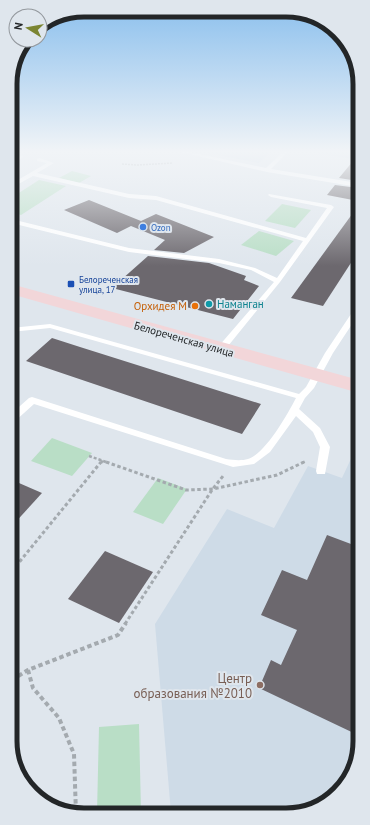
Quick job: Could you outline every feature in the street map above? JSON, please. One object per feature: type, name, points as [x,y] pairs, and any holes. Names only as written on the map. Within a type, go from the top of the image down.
[{"type":"street","name":"Белореченская улица","points":[[17,293],[353,386]]},
{"type":"lane","points":[[100,190],[129,196],[156,198],[307,240]]},
{"type":"lane","points":[[221,349],[278,281],[331,207],[271,195]]},
{"type":"lane","points":[[17,222],[129,250],[219,261],[253,270],[278,281]]},
{"type":"lane","points":[[17,414],[32,400],[233,464],[251,462],[267,450],[288,422],[301,397],[310,388],[316,375],[353,318]]},
{"type":"lane","points":[[17,329],[50,326],[301,397]]},
{"type":"lane","points":[[294,410],[317,430],[325,447],[321,471]]},
{"type":"path","points":[[89,456],[186,490],[213,488],[277,475],[308,459],[325,447]]},
{"type":"path","points":[[17,565],[103,460]]},
{"type":"path","points":[[17,677],[28,670],[118,634],[213,488],[233,464]]},
{"type":"path","points":[[28,670],[33,688],[59,718],[74,754],[76,807]]},
{"type":"shaded area","name":"Центр образования №2010","points":[[353,454],[353,745],[348,767],[342,778],[327,794],[312,803],[303,806],[286,808],[171,808],[155,624],[227,509],[274,528],[308,466],[342,478]]},
{"type":"green space","points":[[24,190],[61,190],[21,215],[17,214],[17,194]]},
{"type":"green space","points":[[282,204],[311,210],[295,228],[265,221]]},
{"type":"green space","points":[[259,231],[294,241],[276,256],[241,245]]},
{"type":"green space","points":[[52,438],[92,453],[72,476],[31,461]]},
{"type":"green space","points":[[158,478],[187,489],[163,524],[133,512]]},
{"type":"green space","points":[[139,724],[141,808],[97,808],[99,727]]},
{"type":"building","points":[[331,190],[353,190],[353,200],[327,195]]},
{"type":"building","points":[[89,200],[141,221],[156,214],[214,237],[184,253],[154,250],[165,240],[131,226],[117,233],[64,210]]},
{"type":"building","points":[[353,213],[353,260],[323,306],[291,298]]},
{"type":"building","name":"Наманган","points":[[148,256],[209,263],[246,276],[244,280],[259,286],[233,319],[112,288]]},
{"type":"building","points":[[52,338],[261,404],[242,434],[26,361]]},
{"type":"building","points":[[17,482],[42,493],[17,520]]},
{"type":"building","points":[[327,535],[353,545],[353,733],[259,688],[271,660],[281,665],[297,630],[261,615],[282,570],[307,580]]},
{"type":"building","points":[[105,551],[153,572],[119,623],[68,599]]},
{"type":"place","name":"Ozon","points":[[143,227]]},
{"type":"place","name":"Белореченская улица, 17","points":[[71,284]]},
{"type":"place","name":"Наманган","points":[[209,304]]},
{"type":"place","name":"Орхидея М","points":[[195,306]]},
{"type":"place","name":"Центр образования №2010","points":[[260,685]]}]
